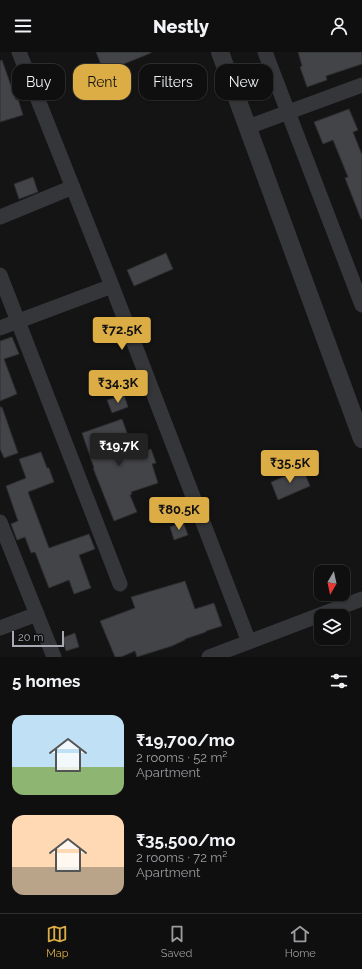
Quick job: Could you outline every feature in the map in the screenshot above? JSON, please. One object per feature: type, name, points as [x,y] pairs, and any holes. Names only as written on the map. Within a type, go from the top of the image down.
[{"type":"street","points":[[19,52],[112,286],[249,642]]},
{"type":"street","points":[[220,52],[362,439]]},
{"type":"street","points":[[265,52],[362,305]]},
{"type":"street","points":[[248,127],[362,85]]},
{"type":"street","points":[[0,217],[73,187]]},
{"type":"street","points":[[0,276],[120,584]]},
{"type":"street","points":[[0,328],[112,286]]},
{"type":"street","points":[[0,522],[54,657]]},
{"type":"street","points":[[209,657],[362,599]]},
{"type":"street","points":[[0,628],[37,614]]},
{"type":"building","points":[[96,52],[151,52],[124,64],[101,64]]},
{"type":"building","points":[[298,52],[362,52],[362,64],[326,76],[327,80],[307,87],[300,67],[302,66]]},
{"type":"building","points":[[2,60],[12,89],[12,100],[18,100],[23,115],[0,122],[0,61]]},
{"type":"building","points":[[349,109],[358,130],[353,132],[362,155],[362,219],[345,178],[348,177],[333,140],[323,144],[314,122]]},
{"type":"building","points":[[33,177],[38,192],[19,199],[14,184]]},
{"type":"building","points":[[166,253],[173,269],[134,286],[127,270]]},
{"type":"building","points":[[12,337],[19,354],[4,359],[17,394],[0,401],[0,341]]},
{"type":"building","points":[[124,395],[128,407],[112,413],[107,400]]},
{"type":"building","points":[[0,407],[2,407],[18,453],[4,458],[0,449]]},
{"type":"building","points":[[122,419],[135,455],[151,449],[156,463],[152,464],[158,483],[131,492],[132,494],[130,495],[137,512],[114,521],[93,468],[82,433]]},
{"type":"building","points":[[41,452],[54,482],[28,492],[49,548],[89,534],[95,549],[79,555],[91,588],[74,594],[69,580],[49,588],[35,552],[31,553],[25,537],[17,540],[11,524],[18,521],[6,486],[26,478],[19,459]]},
{"type":"building","points":[[303,469],[310,486],[278,500],[271,482]]},
{"type":"building","points":[[183,522],[188,535],[174,540],[170,527]]},
{"type":"building","points":[[185,581],[195,609],[214,603],[222,626],[185,639],[172,646],[137,657],[135,651],[121,657],[115,657],[100,621],[135,608],[131,597]]},
{"type":"building","points":[[75,633],[79,647],[66,651],[62,638]]}]
